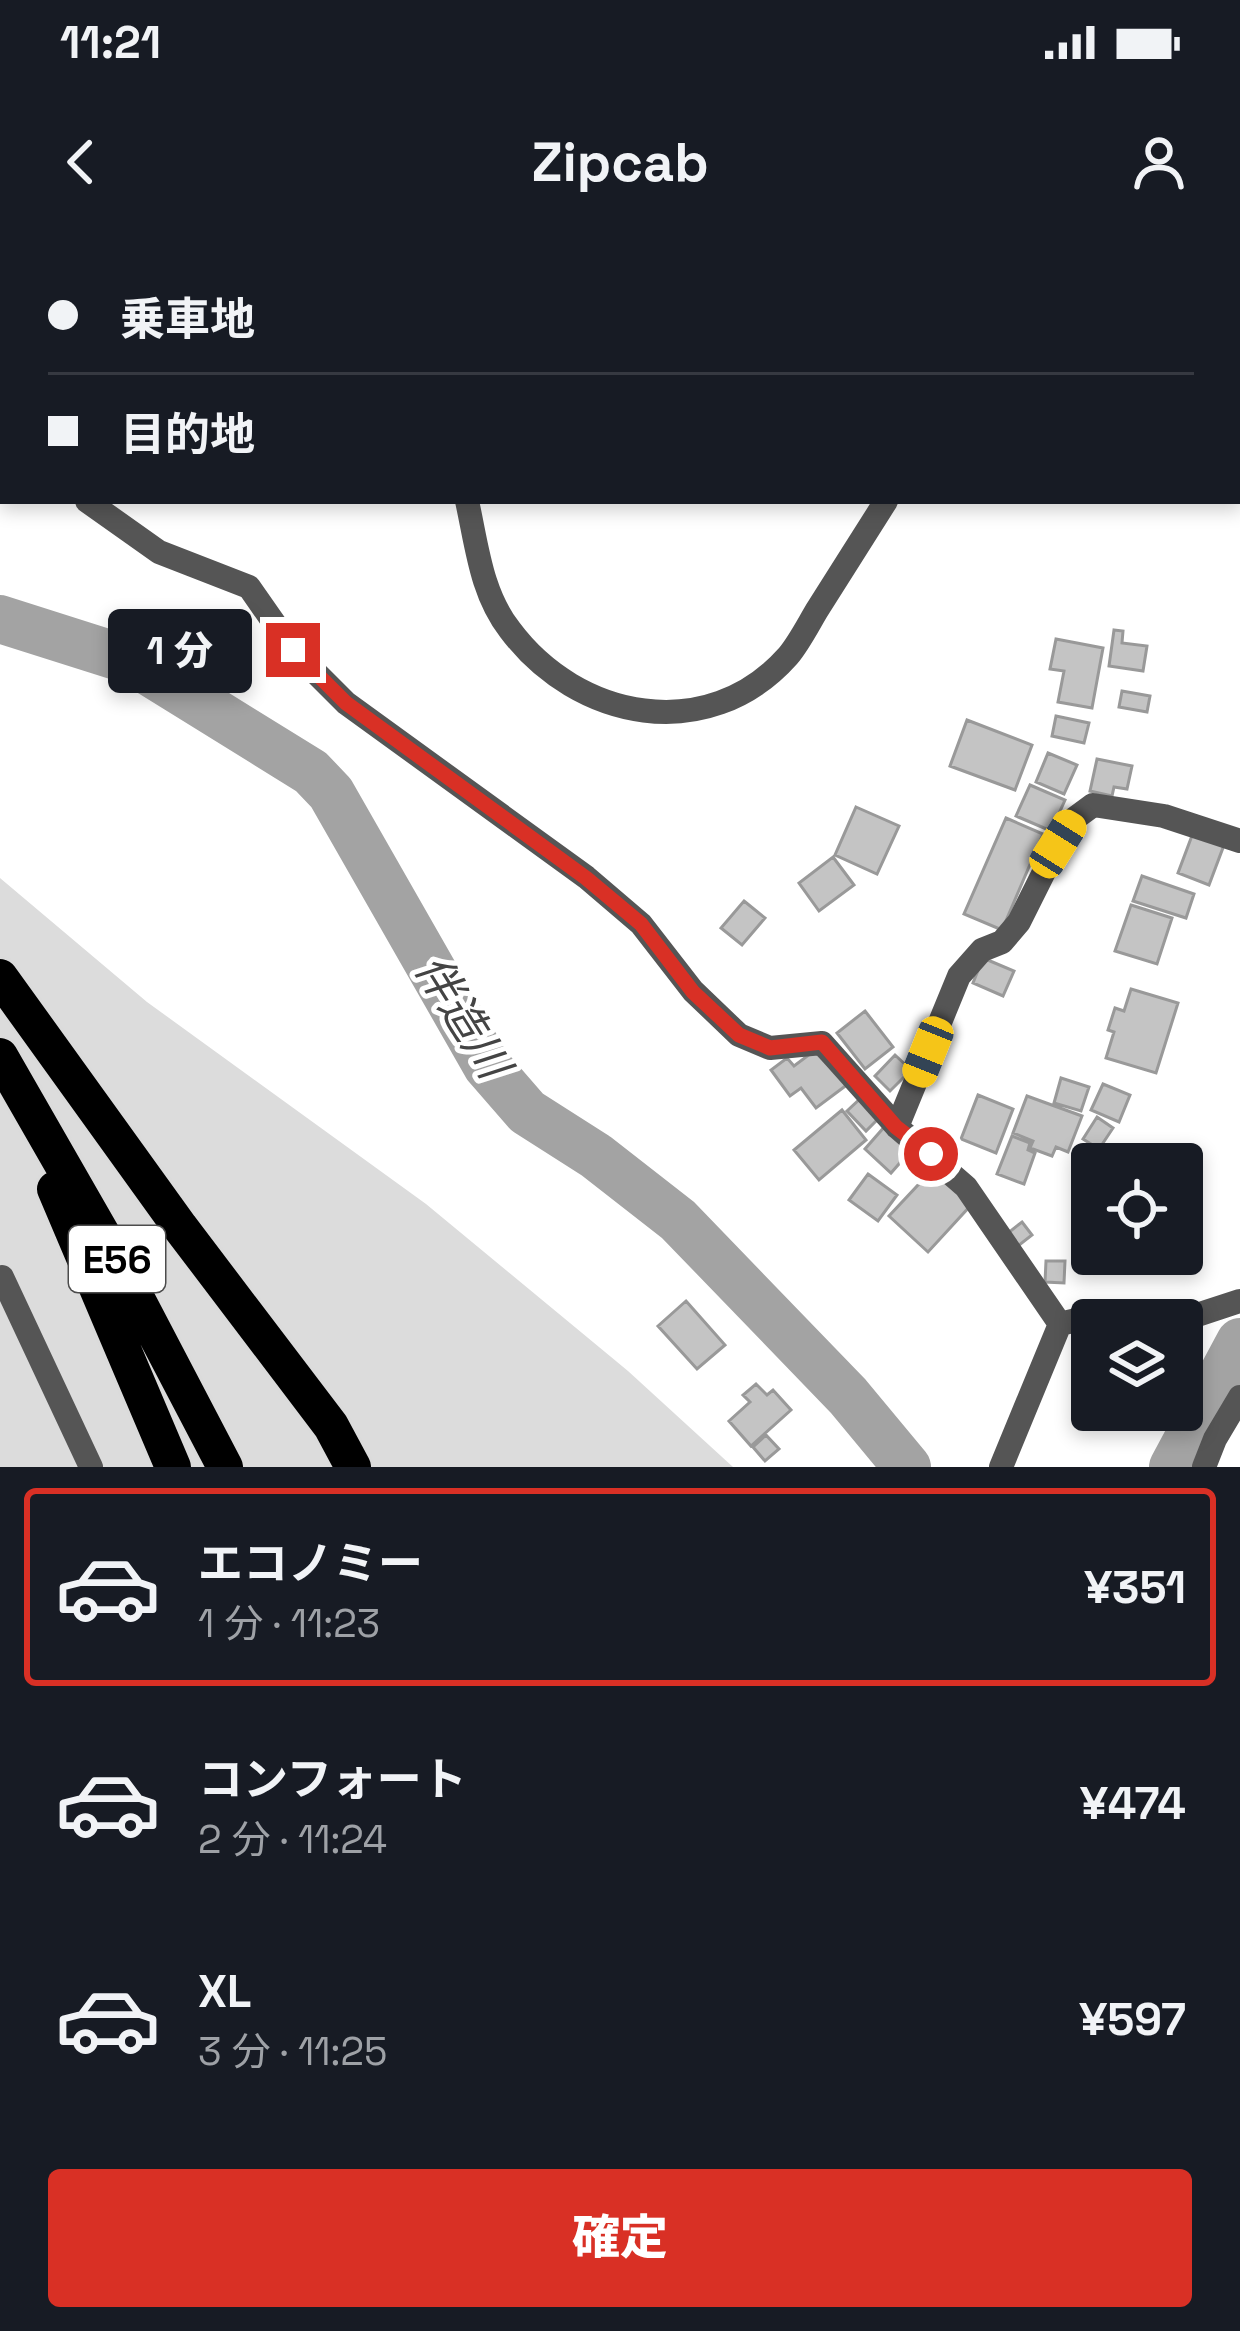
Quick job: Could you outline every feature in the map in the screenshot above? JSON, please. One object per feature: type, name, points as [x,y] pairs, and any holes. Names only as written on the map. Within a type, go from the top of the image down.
[{"type":"highway","points":[[0,977],[331,1426],[353,1467]]},
{"type":"highway","points":[[0,1057],[173,1467]]},
{"type":"highway","name":"E56","points":[[0,1057],[113,1253],[225,1467]]},
{"type":"street","points":[[91,504],[159,552],[249,587],[293,650],[346,703],[586,878],[641,924],[693,992],[739,1035],[770,1048],[822,1042],[896,1127],[966,1187],[1060,1324]]},
{"type":"street","points":[[468,504],[486,590],[508,629],[537,661],[605,705],[650,712],[695,712],[743,691],[787,657],[884,504]]},
{"type":"street","points":[[896,1127],[959,976],[982,950],[1002,941],[1019,922],[1074,819],[1093,805],[1164,816],[1240,841]]},
{"type":"street","points":[[2,1277],[91,1467]]},
{"type":"street","points":[[1060,1324],[1096,1315],[1194,1316],[1240,1301]]},
{"type":"street","points":[[1001,1467],[1060,1324]]},
{"type":"street","points":[[1204,1467],[1240,1397]]},
{"type":"shaded area","points":[[0,878],[147,1002],[426,1204],[628,1371],[733,1467],[0,1467]]},
{"type":"building","points":[[1114,630],[1123,631],[1122,643],[1147,646],[1143,671],[1109,666]]},
{"type":"building","points":[[1056,639],[1103,648],[1092,708],[1058,702],[1064,671],[1050,669]]},
{"type":"building","points":[[1122,691],[1150,696],[1147,712],[1119,707]]},
{"type":"building","points":[[1056,716],[1089,723],[1084,743],[1052,736]]},
{"type":"building","points":[[967,720],[1032,745],[1015,790],[950,766]]},
{"type":"building","points":[[1048,753],[1077,765],[1064,794],[1036,782]]},
{"type":"building","points":[[1097,759],[1132,766],[1127,789],[1114,787],[1112,796],[1090,791]]},
{"type":"building","points":[[1030,785],[1065,800],[1051,831],[1016,816]]},
{"type":"building","points":[[856,807],[899,826],[877,874],[835,855]]},
{"type":"building","points":[[1006,818],[1043,834],[1002,930],[964,914]]},
{"type":"building","points":[[1193,833],[1224,845],[1209,885],[1178,873]]},
{"type":"building","points":[[833,857],[854,885],[819,911],[799,883]]},
{"type":"building","points":[[1142,876],[1194,894],[1186,918],[1133,901]]},
{"type":"building","points":[[744,901],[765,918],[742,945],[721,928]]},
{"type":"building","points":[[1131,905],[1172,918],[1157,964],[1115,951]]},
{"type":"building","points":[[983,958],[1014,971],[1003,996],[973,983]]},
{"type":"building","points":[[1131,989],[1178,1003],[1156,1073],[1106,1058],[1115,1008],[1124,1011]]},
{"type":"building","points":[[865,1011],[893,1047],[865,1069],[837,1033]]},
{"type":"building","points":[[814,1051],[848,1084],[816,1108],[801,1088],[790,1096],[771,1070],[787,1058],[794,1066]]},
{"type":"building","points":[[895,1055],[911,1070],[890,1091],[875,1076]]},
{"type":"building","points":[[1061,1078],[1089,1087],[1081,1111],[1054,1103]]},
{"type":"building","points":[[1103,1084],[1130,1095],[1119,1122],[1091,1110]]},
{"type":"building","points":[[978,1095],[1013,1109],[996,1153],[961,1139]]},
{"type":"building","points":[[1027,1096],[1082,1116],[1068,1152],[1056,1147],[1052,1156],[1030,1148],[1033,1141],[1013,1133]]},
{"type":"building","points":[[861,1098],[879,1118],[866,1131],[847,1111]]},
{"type":"building","points":[[842,1110],[866,1140],[819,1180],[794,1150]]},
{"type":"building","points":[[1097,1117],[1113,1128],[1103,1143],[1083,1139]]},
{"type":"building","points":[[886,1125],[912,1149],[891,1173],[865,1149]]},
{"type":"building","points":[[1012,1136],[1030,1143],[1028,1150],[1035,1153],[1024,1184],[997,1174]]},
{"type":"building","points":[[934,1168],[972,1204],[928,1252],[889,1216]]},
{"type":"building","points":[[868,1174],[897,1195],[878,1221],[849,1200]]},
{"type":"building","points":[[1022,1222],[1032,1235],[1018,1246],[1008,1233]]},
{"type":"building","points":[[1046,1261],[1065,1261],[1064,1283],[1045,1282]]},
{"type":"building","points":[[686,1301],[725,1345],[697,1369],[658,1326]]},
{"type":"building","points":[[756,1384],[767,1395],[773,1390],[791,1410],[751,1446],[729,1421],[750,1402],[743,1395]]},
{"type":"building","points":[[766,1435],[779,1449],[765,1461],[753,1447]]},
{"type":"waterway","name":"伴造川","points":[[0,619],[132,661],[311,772],[331,793],[487,1066],[527,1112],[596,1156],[678,1220],[848,1396],[907,1467]]},
{"type":"waterway","points":[[1173,1467],[1240,1342]]},
{"type":"route","points":[[293,650],[346,703],[586,878],[641,924],[693,992],[739,1035],[770,1048],[822,1042],[896,1127],[931,1154]]}]
